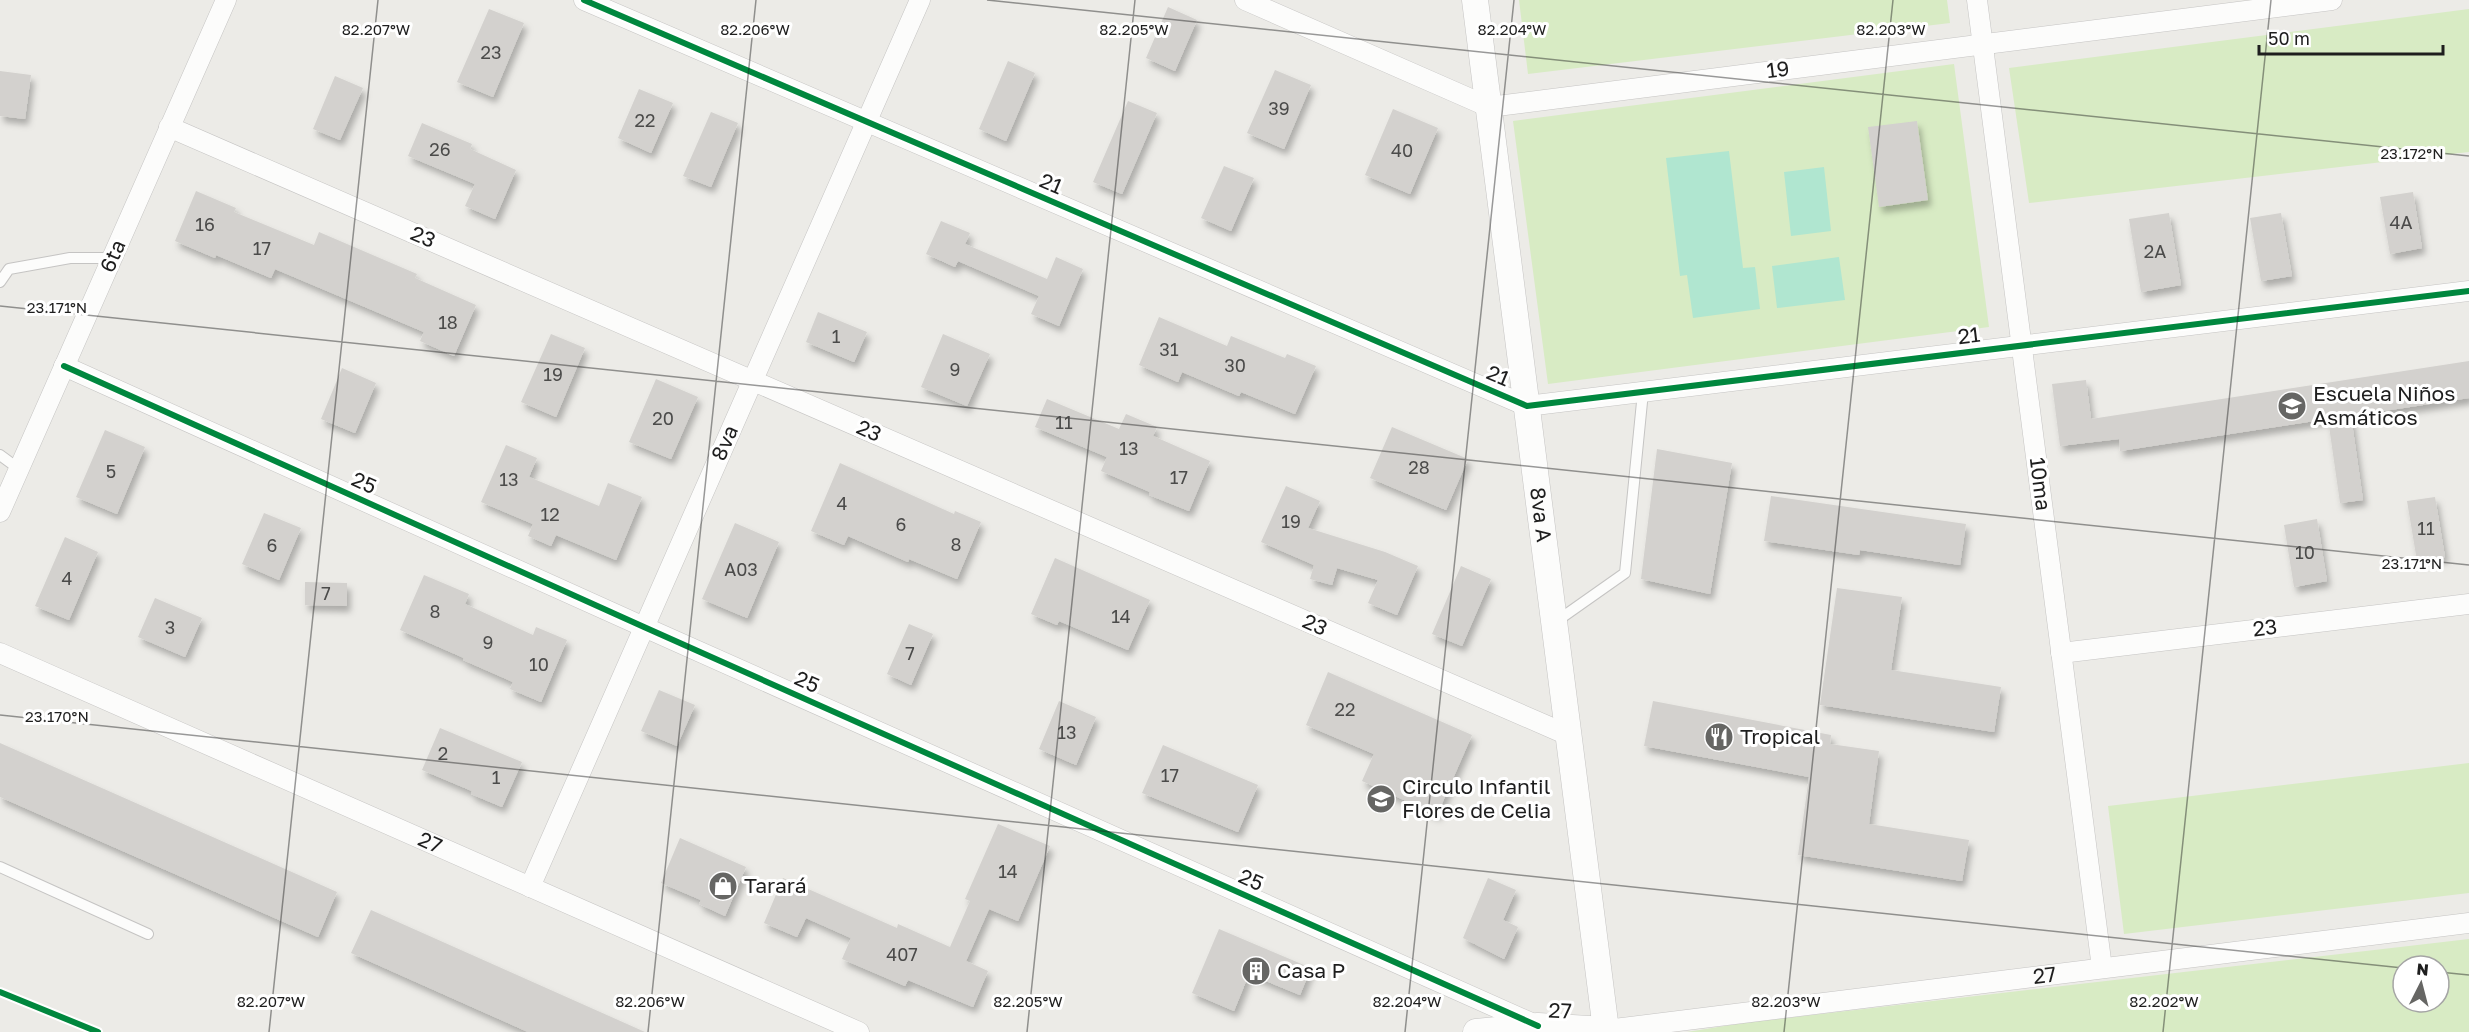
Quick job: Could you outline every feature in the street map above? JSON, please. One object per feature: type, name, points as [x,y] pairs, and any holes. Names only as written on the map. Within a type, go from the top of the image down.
[{"type":"street","name":"6ta","points":[[0,512],[226,0]]},
{"type":"street","name":"21","points":[[584,0],[1527,406],[2469,291]]},
{"type":"street","name":"8va","points":[[530,886],[920,0]]},
{"type":"street","points":[[1245,0],[1489,107]]},
{"type":"street","name":"8va A","points":[[1475,0],[1606,1031]]},
{"type":"street","name":"10ma","points":[[1977,0],[2102,968]]},
{"type":"street","name":"19","points":[[1489,107],[2332,0]]},
{"type":"street","name":"23","points":[[170,127],[1568,735]]},
{"type":"street","name":"25","points":[[64,366],[1538,1026]]},
{"type":"street","name":"23","points":[[2061,653],[2469,604]]},
{"type":"street","name":"27","points":[[0,652],[859,1032]]},
{"type":"street","name":"27","points":[[1476,1032],[1538,1026],[1606,1031],[2469,923]]},
{"type":"lane","points":[[0,282],[9,269],[70,258],[112,258]]},
{"type":"lane","points":[[1554,623],[1625,573],[1643,392]]},
{"type":"lane","points":[[0,455],[19,469]]},
{"type":"lane","points":[[0,867],[148,934]]},
{"type":"green space","points":[[1519,0],[1947,0],[1950,23],[1528,74]]},
{"type":"green space","points":[[2469,9],[2469,152],[2029,203],[2009,68]]},
{"type":"green space","points":[[1954,64],[1989,327],[1548,384],[1513,121]]},
{"type":"green space","points":[[1729,151],[1743,268],[1755,267],[1760,309],[1693,318],[1687,275],[1680,276],[1666,158]]},
{"type":"green space","points":[[1824,167],[1831,231],[1791,236],[1784,172]]},
{"type":"green space","points":[[1839,257],[1845,300],[1777,308],[1772,266]]},
{"type":"green space","points":[[2469,763],[2469,893],[2124,934],[2108,806]]},
{"type":"green space","points":[[2469,939],[2469,1032],[1687,1032],[1743,1023]]},
{"type":"building","points":[[1168,7],[1197,20],[1175,71],[1146,58]]},
{"type":"building","points":[[489,9],[524,23],[493,97],[457,82]]},
{"type":"building","points":[[1008,61],[1035,73],[1006,141],[979,129]]},
{"type":"building","points":[[1275,70],[1311,85],[1284,149],[1247,133]]},
{"type":"building","points":[[0,71],[31,75],[25,119],[0,116]]},
{"type":"building","points":[[335,76],[363,88],[340,140],[313,129]]},
{"type":"building","points":[[639,89],[673,103],[651,153],[618,138]]},
{"type":"building","points":[[1128,101],[1157,113],[1122,194],[1093,182]]},
{"type":"building","points":[[1393,109],[1438,128],[1410,194],[1365,175]]},
{"type":"building","points":[[711,112],[738,123],[711,187],[683,176]]},
{"type":"building","points":[[1917,121],[1928,200],[1879,207],[1868,127]]},
{"type":"building","points":[[422,123],[472,144],[470,149],[516,170],[495,219],[465,206],[475,184],[408,156]]},
{"type":"building","points":[[1224,166],[1254,178],[1231,231],[1201,218]]},
{"type":"building","points":[[196,191],[236,208],[234,212],[314,245],[319,232],[417,274],[415,278],[476,305],[454,356],[420,341],[424,332],[275,269],[271,278],[175,241]]},
{"type":"building","points":[[2413,192],[2422,248],[2390,254],[2380,197]]},
{"type":"building","points":[[2169,213],[2181,285],[2141,292],[2129,219]]},
{"type":"building","points":[[2281,213],[2292,276],[2261,281],[2250,218]]},
{"type":"building","points":[[941,221],[970,233],[965,244],[1047,279],[1056,257],[1083,269],[1059,326],[1031,314],[1039,296],[958,261],[955,267],[926,254]]},
{"type":"building","points":[[818,312],[867,332],[854,362],[806,342]]},
{"type":"building","points":[[1159,317],[1227,346],[1231,336],[1285,358],[1287,354],[1316,366],[1295,414],[1241,392],[1239,396],[1182,372],[1178,382],[1139,365]]},
{"type":"building","points":[[551,334],[585,348],[556,417],[521,402]]},
{"type":"building","points":[[943,334],[990,354],[967,406],[921,387]]},
{"type":"building","name":"Escuela Niños Asmáticos","points":[[2469,361],[2469,398],[2351,416],[2363,500],[2340,503],[2328,419],[2120,451],[2119,439],[2060,446],[2052,384],[2086,380],[2091,419]]},
{"type":"building","points":[[342,368],[376,383],[355,433],[321,419]]},
{"type":"building","points":[[656,379],[698,397],[671,459],[629,442]]},
{"type":"building","points":[[1047,399],[1119,429],[1126,414],[1157,427],[1153,436],[1210,461],[1189,511],[1149,495],[1150,492],[1101,471],[1107,457],[1035,427]]},
{"type":"building","points":[[1392,427],[1468,459],[1446,510],[1370,478]]},
{"type":"building","points":[[105,430],[145,447],[117,514],[76,497]]},
{"type":"building","points":[[506,445],[537,458],[529,477],[599,506],[608,483],[642,497],[616,560],[556,535],[551,546],[528,536],[533,524],[481,502]]},
{"type":"building","points":[[1657,449],[1732,463],[1710,594],[1641,579]]},
{"type":"building","points":[[840,463],[954,514],[955,511],[981,522],[957,579],[909,559],[908,562],[848,536],[844,545],[811,531]]},
{"type":"building","points":[[1286,486],[1320,501],[1308,528],[1385,552],[1418,566],[1397,615],[1368,603],[1378,580],[1337,568],[1332,585],[1310,579],[1314,565],[1261,542]]},
{"type":"building","points":[[1771,496],[1966,524],[1960,565],[1860,550],[1859,555],[1764,541]]},
{"type":"building","points":[[2435,497],[2445,557],[2417,561],[2407,501]]},
{"type":"building","points":[[264,513],[301,528],[279,580],[242,564]]},
{"type":"building","points":[[2317,519],[2327,581],[2294,587],[2284,525]]},
{"type":"building","points":[[735,523],[779,542],[747,618],[702,599]]},
{"type":"building","points":[[65,537],[98,552],[69,620],[35,606]]},
{"type":"building","points":[[1055,558],[1150,600],[1128,650],[1059,621],[1057,625],[1031,614]]},
{"type":"building","points":[[1461,566],[1491,579],[1462,646],[1432,634]]},
{"type":"building","points":[[424,575],[469,594],[465,604],[533,635],[536,627],[567,640],[541,702],[510,689],[513,682],[400,630]]},
{"type":"building","points":[[305,582],[347,583],[347,606],[305,605]]},
{"type":"building","points":[[1837,588],[1902,597],[1891,670],[2001,687],[1994,732],[1820,705]]},
{"type":"building","points":[[155,598],[202,618],[185,657],[138,637]]},
{"type":"building","points":[[909,624],[933,634],[911,685],[887,674]]},
{"type":"building","points":[[1328,672],[1472,735],[1437,815],[1362,781],[1374,754],[1306,725]]},
{"type":"building","points":[[659,690],[695,705],[677,746],[641,731]]},
{"type":"building","points":[[1059,701],[1096,717],[1076,765],[1039,749]]},
{"type":"building","points":[[1653,701],[1831,735],[1830,744],[1879,751],[1869,824],[1969,840],[1962,881],[1798,855],[1809,777],[1644,746]]},
{"type":"building","points":[[440,728],[522,762],[502,807],[471,794],[472,791],[422,770]]},
{"type":"building","points":[[0,743],[337,892],[318,937],[0,797]]},
{"type":"building","points":[[1163,745],[1258,785],[1238,832],[1142,793]]},
{"type":"building","points":[[998,824],[1050,846],[1018,921],[989,909],[966,961],[988,971],[973,1007],[908,980],[905,986],[842,959],[851,938],[806,918],[797,937],[764,923],[783,878],[897,928],[898,924],[950,947],[970,901],[965,899]]},
{"type":"building","points":[[680,838],[746,867],[725,916],[699,904],[701,900],[661,883]]},
{"type":"building","points":[[1488,878],[1516,890],[1503,920],[1518,927],[1504,959],[1463,938]]},
{"type":"building","points":[[371,910],[645,1032],[528,1032],[351,953]]},
{"type":"building","name":"Casa P","points":[[1219,929],[1311,968],[1300,995],[1249,974],[1234,1011],[1192,993]]},
{"type":"cycle path","points":[[584,0],[1527,406],[2469,291]]},
{"type":"cycle path","points":[[64,366],[1538,1026]]},
{"type":"cycle path","points":[[0,992],[98,1032]]},
{"type":"place","name":"Escuela Niños Asmáticos","points":[[2292,406]]},
{"type":"place","name":"Tropical","points":[[1719,737]]},
{"type":"place","name":"Circulo Infantil Flores de Celia","points":[[1381,799]]},
{"type":"place","name":"Tarará","points":[[723,886]]},
{"type":"place","name":"Casa P","points":[[1256,971]]}]
